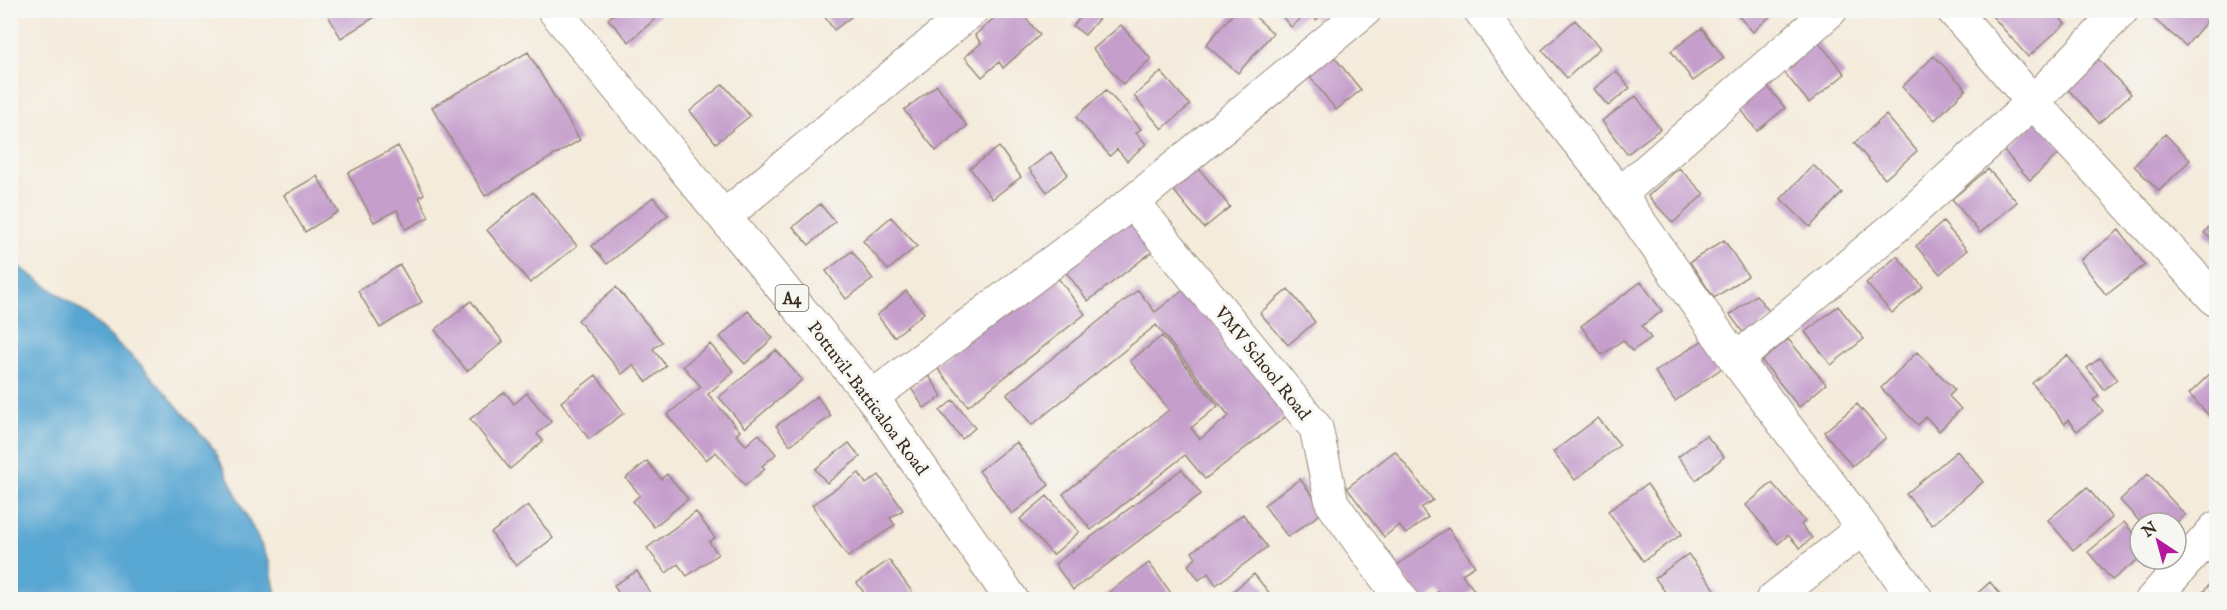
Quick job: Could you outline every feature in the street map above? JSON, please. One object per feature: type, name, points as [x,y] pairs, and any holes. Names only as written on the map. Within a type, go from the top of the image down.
[{"type":"main road","name":"Pottuvil-Batticaloa Road","points":[[554,10],[726,216],[872,397],[1012,600]]},
{"type":"main road","points":[[726,216],[972,10]]},
{"type":"main road","points":[[872,397],[1133,202],[1365,10]]},
{"type":"main road","points":[[1480,10],[1560,119],[1620,194],[1736,360],[1917,600]]},
{"type":"main road","points":[[1620,194],[1831,10]]},
{"type":"main road","points":[[1953,10],[2033,102],[2217,300]]},
{"type":"main road","points":[[1736,360],[1901,222],[2033,102],[2122,10]]},
{"type":"main road","name":"VMV School Road","points":[[1133,202],[1316,428],[1332,503],[1402,600]]},
{"type":"main road","points":[[1772,600],[1863,528]]},
{"type":"main road","points":[[2152,600],[2217,528]]},
{"type":"water","points":[[10,260],[85,313],[143,367],[214,449],[269,561],[277,599],[11,599]]},
{"type":"building","points":[[325,10],[386,10],[341,38]]},
{"type":"building","points":[[618,10],[665,10],[629,42],[608,19]]},
{"type":"building","points":[[820,10],[860,10],[834,30]]},
{"type":"building","points":[[1003,10],[1019,10],[1040,35],[1003,68],[999,62],[982,77],[965,57],[981,43],[975,35]]},
{"type":"building","points":[[1086,10],[1106,10],[1085,35],[1073,26]]},
{"type":"building","points":[[1236,10],[1248,10],[1273,33],[1238,73],[1206,45]]},
{"type":"building","points":[[1277,10],[1328,10],[1316,20],[1309,12],[1291,27]]},
{"type":"building","points":[[1733,10],[1777,10],[1753,32]]},
{"type":"building","points":[[1987,10],[2054,10],[2065,24],[2028,57]]},
{"type":"building","points":[[2153,10],[2216,10],[2186,46],[2149,15]]},
{"type":"building","points":[[1575,20],[1600,48],[1567,78],[1542,50]]},
{"type":"building","points":[[1121,25],[1151,59],[1123,84],[1093,49]]},
{"type":"building","points":[[1702,28],[1724,58],[1693,81],[1671,51]]},
{"type":"building","points":[[1815,38],[1845,74],[1809,103],[1780,67]]},
{"type":"building","points":[[528,52],[580,140],[485,196],[432,107]]},
{"type":"building","points":[[1331,53],[1361,90],[1336,110],[1307,73]]},
{"type":"building","points":[[1934,56],[1966,89],[1935,120],[1902,87]]},
{"type":"building","points":[[2097,58],[2131,94],[2099,123],[2065,86]]},
{"type":"building","points":[[1616,71],[1630,88],[1608,106],[1594,89]]},
{"type":"building","points":[[1161,72],[1190,105],[1162,129],[1134,96]]},
{"type":"building","points":[[1764,82],[1785,108],[1757,131],[1737,104]]},
{"type":"building","points":[[723,84],[750,116],[716,143],[690,111]]},
{"type":"building","points":[[937,85],[967,126],[936,151],[904,110]]},
{"type":"building","points":[[1106,90],[1141,129],[1136,133],[1146,144],[1127,161],[1117,149],[1110,156],[1076,117]]},
{"type":"building","points":[[1636,96],[1660,129],[1627,154],[1602,121]]},
{"type":"building","points":[[1886,115],[1917,151],[1885,179],[1854,143]]},
{"type":"building","points":[[2037,120],[2063,150],[2030,180],[2003,150]]},
{"type":"building","points":[[2165,134],[2190,160],[2159,191],[2134,166]]},
{"type":"building","points":[[398,146],[424,194],[419,197],[429,217],[406,229],[397,210],[374,222],[348,173]]},
{"type":"building","points":[[999,147],[1021,177],[992,199],[970,168]]},
{"type":"building","points":[[1051,152],[1068,174],[1047,192],[1029,169]]},
{"type":"building","points":[[1196,165],[1230,207],[1204,228],[1170,186]]},
{"type":"building","points":[[1813,165],[1842,193],[1810,227],[1781,199]]},
{"type":"building","points":[[1679,168],[1704,194],[1673,223],[1648,196]]},
{"type":"building","points":[[1988,169],[2017,202],[1980,233],[1952,199]]},
{"type":"building","points":[[317,176],[338,212],[305,232],[284,195]]},
{"type":"building","points":[[533,192],[577,246],[530,283],[487,230]]},
{"type":"building","points":[[653,197],[668,215],[607,264],[592,246]]},
{"type":"building","points":[[820,204],[835,222],[809,245],[793,227]]},
{"type":"building","points":[[891,217],[917,246],[888,270],[863,241]]},
{"type":"building","points":[[1127,217],[1153,251],[1088,301],[1062,267]]},
{"type":"building","points":[[2216,218],[2216,243],[2204,233]]},
{"type":"building","points":[[1943,222],[1967,250],[1940,274],[1916,246]]},
{"type":"building","points":[[2119,230],[2145,265],[2106,295],[2080,260]]},
{"type":"building","points":[[1724,240],[1748,276],[1714,298],[1690,262]]},
{"type":"building","points":[[852,251],[873,279],[846,299],[826,271]]},
{"type":"building","points":[[1897,256],[1923,287],[1892,313],[1866,283]]},
{"type":"building","points":[[400,265],[422,302],[380,328],[358,291]]},
{"type":"building","points":[[1052,270],[1085,314],[968,406],[934,364]]},
{"type":"building","points":[[1641,282],[1662,311],[1642,326],[1651,338],[1632,351],[1623,340],[1602,355],[1581,326]]},
{"type":"building","points":[[616,287],[662,342],[653,349],[666,366],[647,382],[633,365],[622,374],[578,320]]},
{"type":"building","points":[[1186,288],[1288,415],[1205,479],[1185,455],[1091,530],[1063,494],[1169,410],[1130,361],[1162,336],[1218,406],[1191,428],[1200,439],[1229,416],[1156,325],[1032,425],[1007,394],[1138,290],[1155,312]]},
{"type":"building","points":[[1288,289],[1315,322],[1288,345],[1260,313]]},
{"type":"building","points":[[906,291],[924,313],[894,337],[877,315]]},
{"type":"building","points":[[1756,295],[1773,316],[1747,338],[1730,315]]},
{"type":"building","points":[[471,301],[503,342],[467,371],[435,330]]},
{"type":"building","points":[[1838,306],[1864,339],[1831,365],[1805,332]]},
{"type":"building","points":[[748,311],[773,338],[745,364],[720,337]]},
{"type":"building","points":[[1788,339],[1826,384],[1799,407],[1762,361]]},
{"type":"building","points":[[1703,340],[1722,368],[1675,401],[1655,372]]},
{"type":"building","points":[[710,344],[734,372],[708,394],[740,431],[736,435],[746,445],[759,434],[776,454],[762,466],[765,469],[745,486],[716,452],[706,460],[667,415],[701,387],[683,366]]},
{"type":"building","points":[[776,350],[802,380],[745,428],[719,397]]},
{"type":"building","points":[[1917,352],[1955,390],[1949,396],[1961,409],[1939,431],[1926,417],[1918,425],[1881,388]]},
{"type":"building","points":[[2067,355],[2099,396],[2093,400],[2103,411],[2077,431],[2068,420],[2065,424],[2032,383]]},
{"type":"building","points":[[2100,358],[2117,379],[2104,390],[2087,368]]},
{"type":"building","points":[[2216,368],[2216,423],[2189,394]]},
{"type":"building","points":[[596,375],[624,413],[589,439],[561,402]]},
{"type":"building","points":[[929,376],[942,396],[924,408],[911,388]]},
{"type":"building","points":[[505,392],[514,404],[527,393],[551,422],[537,434],[543,441],[510,469],[470,419]]},
{"type":"building","points":[[817,396],[831,416],[790,445],[776,426]]},
{"type":"building","points":[[953,400],[975,428],[962,439],[940,411]]},
{"type":"building","points":[[1857,404],[1886,438],[1852,466],[1824,432]]},
{"type":"building","points":[[1598,418],[1620,445],[1575,480],[1553,452]]},
{"type":"building","points":[[1706,435],[1724,457],[1696,480],[1678,457]]},
{"type":"building","points":[[1016,442],[1049,485],[1012,514],[979,471]]},
{"type":"building","points":[[849,443],[860,457],[827,483],[815,469]]},
{"type":"building","points":[[1395,451],[1433,500],[1421,508],[1428,517],[1406,534],[1399,525],[1384,537],[1347,488]]},
{"type":"building","points":[[1957,451],[1983,482],[1932,525],[1906,494]]},
{"type":"building","points":[[647,461],[661,479],[667,474],[688,499],[654,527],[633,501],[640,495],[626,478]]},
{"type":"building","points":[[1182,469],[1201,494],[1073,590],[1055,564]]},
{"type":"building","points":[[859,473],[866,484],[879,475],[903,510],[890,518],[895,525],[848,557],[812,505]]},
{"type":"building","points":[[2148,474],[2181,511],[2130,511],[2120,500]]},
{"type":"building","points":[[1300,479],[1324,511],[1288,537],[1264,505]]},
{"type":"building","points":[[1772,483],[1805,521],[1801,525],[1812,538],[1800,548],[1788,535],[1778,544],[1746,505]]},
{"type":"building","points":[[1647,484],[1682,534],[1643,561],[1608,511]]},
{"type":"building","points":[[2087,487],[2112,518],[2073,550],[2048,520]]},
{"type":"building","points":[[1047,496],[1079,532],[1053,555],[1020,519]]},
{"type":"building","points":[[528,505],[553,538],[516,566],[491,533]]},
{"type":"building","points":[[696,512],[715,538],[709,542],[718,554],[687,576],[678,564],[666,573],[647,548]]},
{"type":"building","points":[[1243,514],[1267,547],[1216,585],[1208,573],[1199,580],[1188,565],[1196,558],[1192,552]]},
{"type":"building","points":[[2124,522],[2128,527],[2128,567],[2112,580],[2088,552]]},
{"type":"building","points":[[1448,528],[1475,566],[1462,574],[1474,590],[1461,600],[1445,600],[1439,591],[1427,600],[1420,600],[1396,566]]},
{"type":"building","points":[[1688,554],[1721,597],[1717,600],[1671,600],[1655,578]]},
{"type":"building","points":[[889,560],[918,600],[869,600],[857,583]]},
{"type":"building","points":[[1149,563],[1174,597],[1170,600],[1098,600]]},
{"type":"building","points":[[637,571],[651,594],[641,600],[622,600],[614,585]]},
{"type":"building","points":[[1254,574],[1275,600],[1222,600]]},
{"type":"building","points":[[2213,579],[2216,581],[2216,600],[2197,600]]},
{"type":"building","points":[[1990,582],[2005,600],[1970,600]]}]
